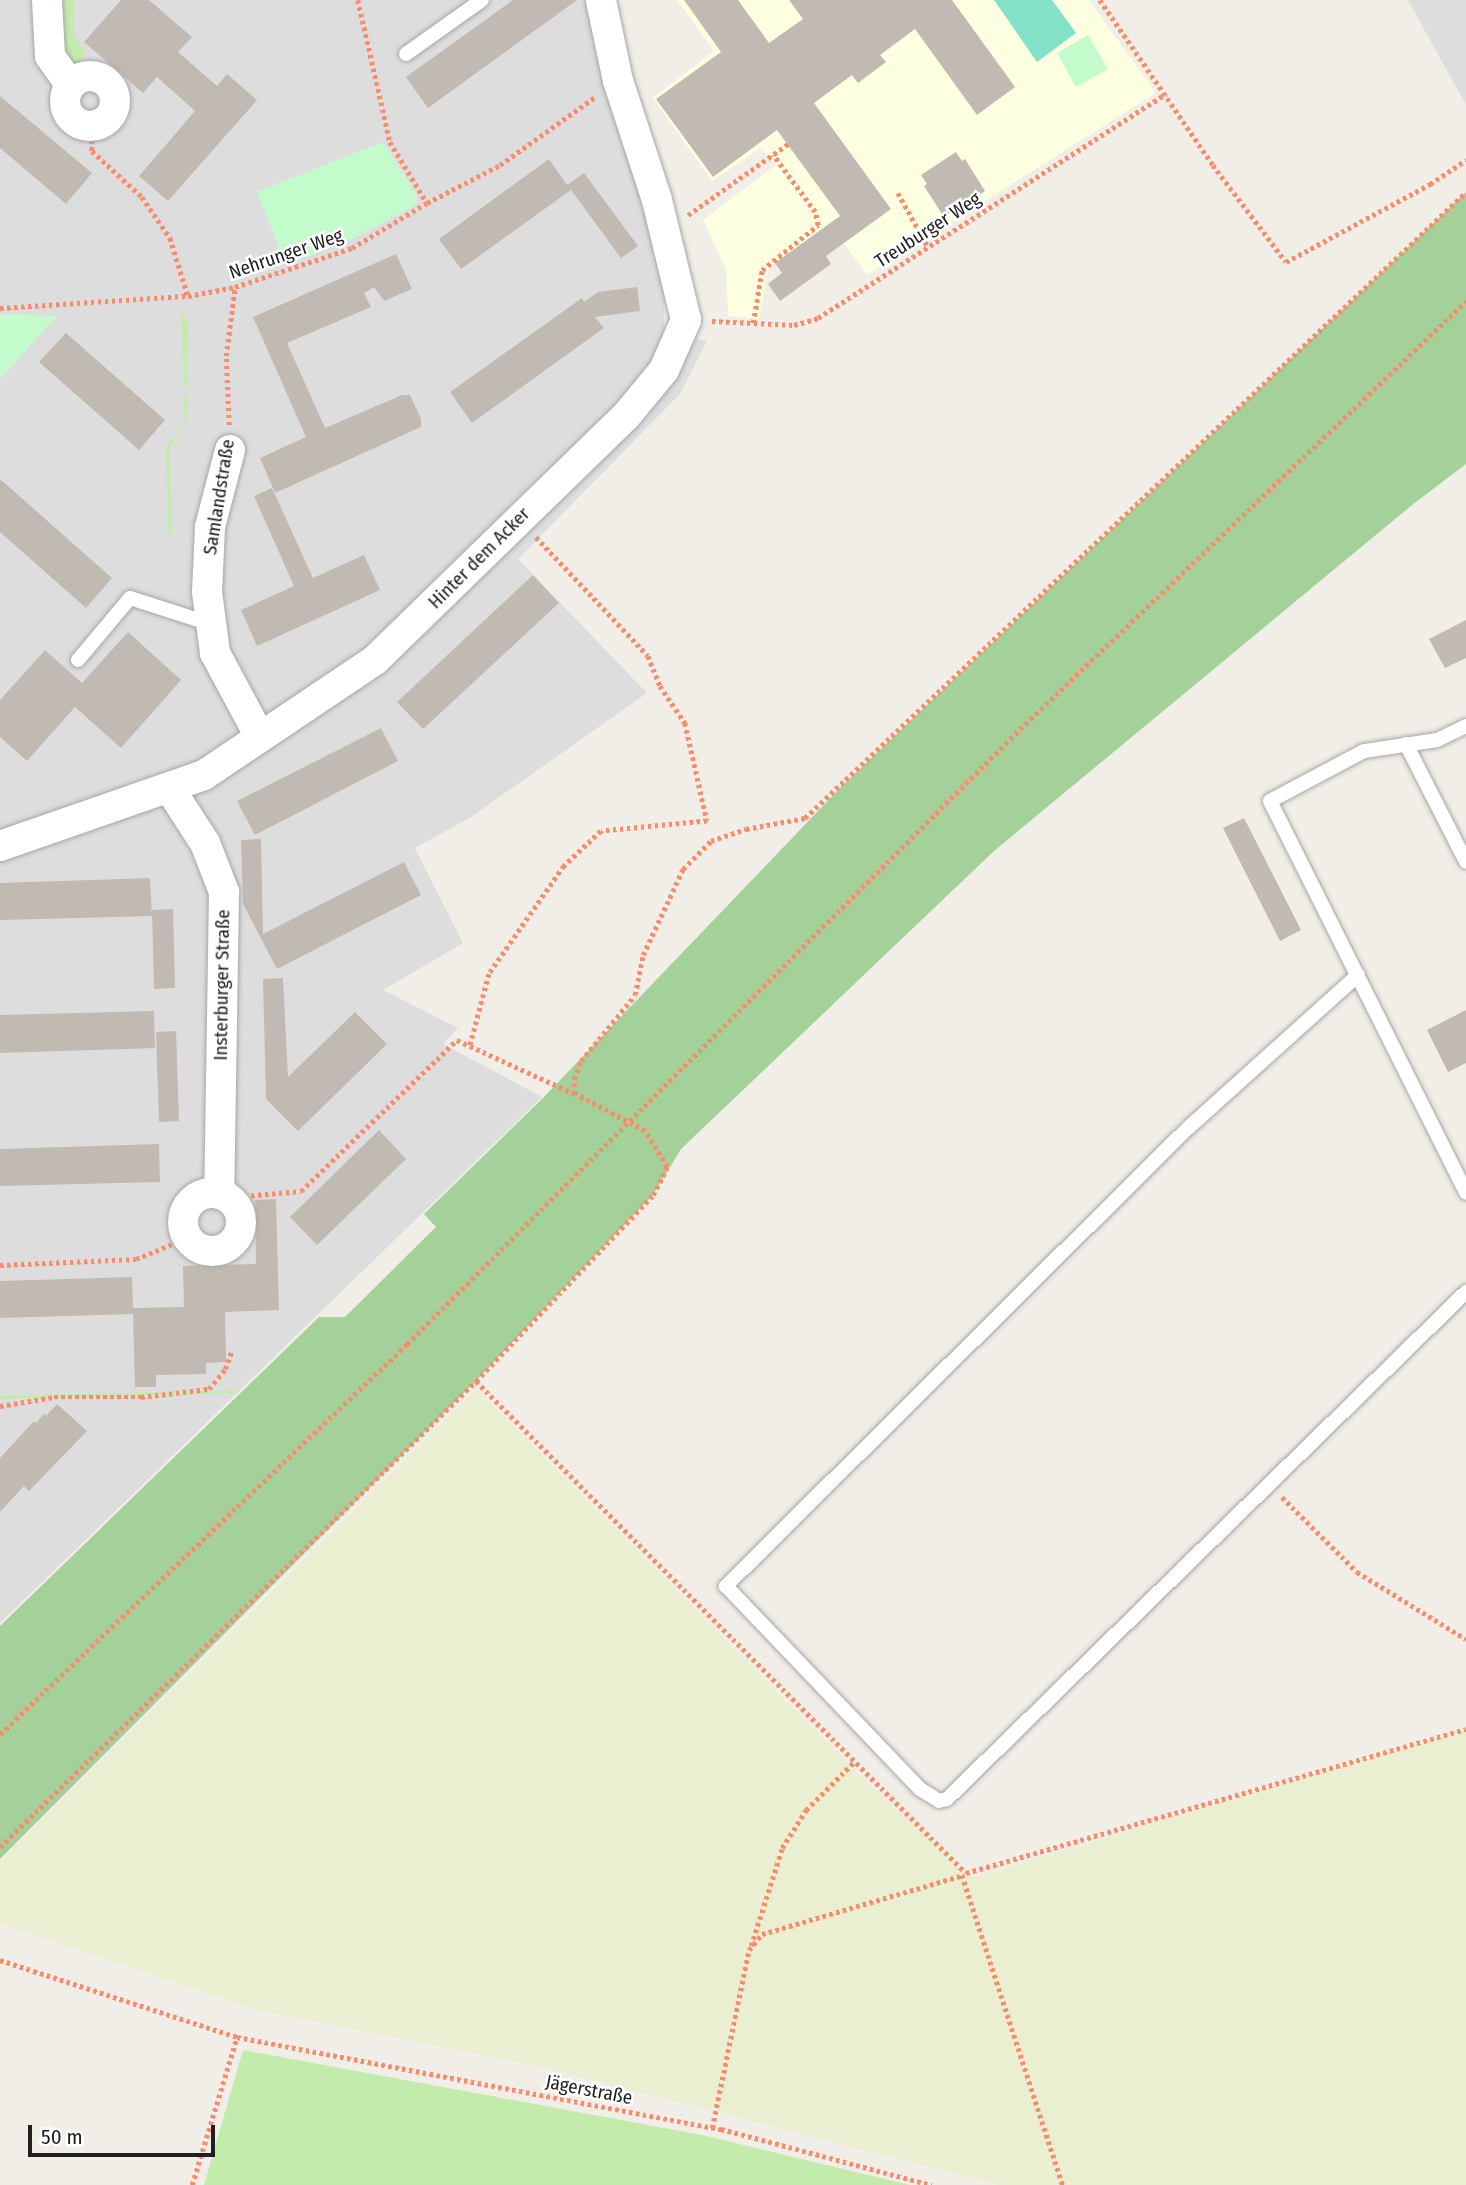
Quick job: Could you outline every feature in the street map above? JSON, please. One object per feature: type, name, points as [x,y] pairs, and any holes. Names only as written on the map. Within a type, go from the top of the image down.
[{"type":"street","points":[[47,0],[50,57],[71,85]]},
{"type":"street","points":[[601,0],[618,81],[665,231],[686,320]]},
{"type":"street","points":[[97,77],[112,90],[114,109],[101,123],[83,125],[68,113],[65,104],[71,85],[78,79],[97,77]]},
{"type":"street","name":"Hinter dem Acker","points":[[0,846],[204,775],[375,660],[626,416],[664,370],[686,320]]},
{"type":"street","name":"Samlandstraße","points":[[230,450],[210,527],[207,592],[215,653],[260,737]]},
{"type":"street","name":"Insterburger Straße","points":[[170,789],[205,843],[224,892],[225,1197],[240,1216],[241,1224],[235,1240],[229,1246],[211,1251],[202,1250],[187,1238]]},
{"type":"street","points":[[187,1238],[182,1219],[185,1209],[199,1196],[225,1197]]},
{"type":"lane","points":[[406,54],[482,0]]},
{"type":"lane","points":[[78,660],[130,598],[211,625]]},
{"type":"lane","points":[[1466,726],[1437,740],[1364,751],[1270,801],[1466,1193]]},
{"type":"lane","points":[[1406,744],[1466,862]]},
{"type":"lane","points":[[1358,975],[1188,1128],[726,1586],[928,1797],[939,1801],[947,1799],[1466,1292]]},
{"type":"path","points":[[358,0],[390,142],[426,203]]},
{"type":"path","points":[[1100,0],[1213,165],[1286,262],[1430,184],[1466,160]]},
{"type":"path","name":"Nehrunger Weg","points":[[0,308],[188,296],[235,287],[352,248],[426,203],[500,165],[618,81]]},
{"type":"path","name":"Treuburger Weg","points":[[686,320],[794,325],[818,318],[1166,94]]},
{"type":"path","points":[[92,126],[92,150],[142,197],[170,238],[188,296]]},
{"type":"path","points":[[665,231],[788,144]]},
{"type":"path","points":[[753,323],[762,270],[818,225],[815,212],[773,155]]},
{"type":"path","points":[[575,1094],[574,1079],[580,1061],[635,995],[643,955],[683,869],[711,841],[746,829],[805,818],[1466,192]]},
{"type":"path","points":[[898,193],[928,247]]},
{"type":"path","name":"Samlandstraße","points":[[230,450],[226,356],[235,287]]},
{"type":"path","points":[[0,1734],[407,1344],[1020,729],[1466,301]]},
{"type":"path","points":[[470,1046],[489,974],[564,866],[601,831],[707,821],[685,723],[660,685],[648,656],[518,519]]},
{"type":"path","points":[[0,1847],[476,1381],[653,1195],[667,1167],[645,1131],[575,1094],[457,1040],[301,1191],[225,1197]]},
{"type":"path","points":[[0,1265],[136,1259],[187,1238]]},
{"type":"path","points":[[0,1406],[54,1397],[141,1397],[209,1389],[225,1369],[232,1351]]},
{"type":"path","points":[[476,1381],[966,1873]]},
{"type":"path","points":[[1270,1485],[1357,1572],[1466,1639]]},
{"type":"path","points":[[749,1950],[762,1934],[1466,1729]]},
{"type":"path","points":[[712,2127],[749,1950],[782,1848],[807,1810],[854,1762]]},
{"type":"path","points":[[960,1876],[1063,2185]]},
{"type":"path","name":"Jägerstraße","points":[[0,1960],[237,2037],[712,2127],[932,2185]]},
{"type":"path","points":[[192,2185],[237,2037]]},
{"type":"shaded area","points":[[0,0],[605,0],[665,231],[664,330],[707,341],[680,394],[518,559],[647,693],[471,817],[415,848],[463,943],[383,990],[458,1028],[443,1044],[542,1097],[0,1623]]},
{"type":"shaded area","points":[[677,0],[1089,0],[1156,93],[867,275],[843,242],[837,219],[769,268],[759,319],[728,316],[726,269],[703,220],[776,165],[761,148],[712,181],[653,98],[714,51]]},
{"type":"shaded area","points":[[1408,0],[1466,0],[1466,105]]},
{"type":"shaded area","points":[[477,1389],[870,1786],[973,1878],[1466,1728],[1466,2185],[1000,2185],[539,2066],[254,2009],[0,1923],[0,1861]]},
{"type":"green space","points":[[53,0],[74,0],[74,35],[85,53],[80,67],[64,58]]},
{"type":"green space","points":[[994,0],[1052,0],[1076,33],[1037,62]]},
{"type":"green space","points":[[1088,35],[1108,69],[1076,87],[1057,53]]},
{"type":"green space","points":[[383,142],[417,195],[416,205],[354,238],[286,265],[257,192]]},
{"type":"green space","points":[[1466,192],[1466,464],[1412,505],[994,851],[681,1149],[653,1195],[476,1381],[0,1859],[0,1626],[319,1317],[345,1317],[436,1227],[424,1214],[543,1098],[843,785]]},
{"type":"green space","points":[[181,312],[188,324],[187,386],[184,386]]},
{"type":"green space","points":[[0,314],[57,316],[0,379]]},
{"type":"green space","points":[[184,396],[187,396],[187,423],[170,447],[171,532],[168,532],[166,447],[185,425]]},
{"type":"green space","points":[[240,1390],[237,1393],[0,1399],[0,1396]]},
{"type":"green space","points":[[243,2050],[702,2135],[910,2185],[204,2185]]},
{"type":"building","points":[[121,0],[149,0],[192,37],[178,52],[217,86],[227,74],[257,100],[168,201],[139,176],[195,111],[157,77],[143,93],[84,42]]},
{"type":"building","points":[[513,0],[577,0],[428,108],[406,77]]},
{"type":"building","points":[[684,0],[738,0],[769,43],[803,19],[789,0],[952,0],[1015,87],[977,115],[915,29],[880,55],[886,62],[858,83],[852,75],[814,103],[891,209],[826,256],[831,264],[780,301],[768,284],[782,273],[775,263],[840,216],[777,130],[713,177],[656,99],[721,52]]},
{"type":"building","points":[[0,96],[92,173],[66,204],[0,148]]},
{"type":"building","points":[[956,152],[962,161],[965,159],[985,191],[944,217],[924,186],[927,184],[921,175]]},
{"type":"building","points":[[549,159],[567,185],[584,173],[638,246],[621,258],[571,190],[461,269],[439,239]]},
{"type":"building","points":[[396,254],[412,289],[384,301],[374,287],[364,293],[371,307],[287,343],[325,428],[402,395],[410,395],[421,419],[421,427],[275,493],[260,458],[306,437],[253,317]]},
{"type":"building","points":[[637,287],[640,311],[595,317],[604,328],[472,423],[450,392],[582,298],[584,302],[598,292]]},
{"type":"building","points":[[66,333],[165,420],[139,450],[39,362]]},
{"type":"building","points":[[0,479],[112,578],[86,608],[0,532]]},
{"type":"building","points":[[272,488],[313,578],[364,555],[380,590],[257,646],[241,610],[294,586],[254,496]]},
{"type":"building","points":[[533,575],[559,603],[423,729],[397,702]]},
{"type":"building","points":[[1466,620],[1466,658],[1445,668],[1429,639]]},
{"type":"building","points":[[128,632],[181,680],[121,748],[75,707],[27,761],[0,737],[0,700],[45,650],[82,683]]},
{"type":"building","points":[[381,728],[398,761],[255,835],[237,801]]},
{"type":"building","points":[[1244,818],[1301,930],[1280,941],[1223,828]]},
{"type":"building","points":[[261,839],[263,934],[404,862],[421,895],[277,969],[243,904],[241,840]]},
{"type":"building","points":[[150,878],[152,916],[0,920],[0,883]]},
{"type":"building","points":[[173,909],[175,988],[154,989],[152,910]]},
{"type":"building","points":[[283,978],[288,1077],[355,1012],[387,1044],[298,1131],[266,1099],[263,979]]},
{"type":"building","points":[[1466,1010],[1466,1063],[1448,1072],[1427,1030]]},
{"type":"building","points":[[154,1011],[155,1048],[0,1053],[0,1015]]},
{"type":"building","points":[[176,1031],[179,1121],[159,1122],[156,1032]]},
{"type":"building","points":[[379,1130],[406,1159],[317,1245],[290,1217]]},
{"type":"building","points":[[159,1144],[160,1182],[0,1186],[0,1149]]},
{"type":"building","points":[[276,1199],[279,1310],[225,1312],[226,1362],[206,1363],[206,1374],[156,1375],[156,1387],[135,1387],[133,1314],[0,1318],[0,1281],[132,1277],[133,1308],[184,1307],[183,1266],[256,1264],[255,1200]]},
{"type":"building","points":[[57,1404],[87,1431],[29,1491],[24,1486],[0,1512],[0,1458],[34,1421],[36,1423],[44,1414],[46,1416]]}]
